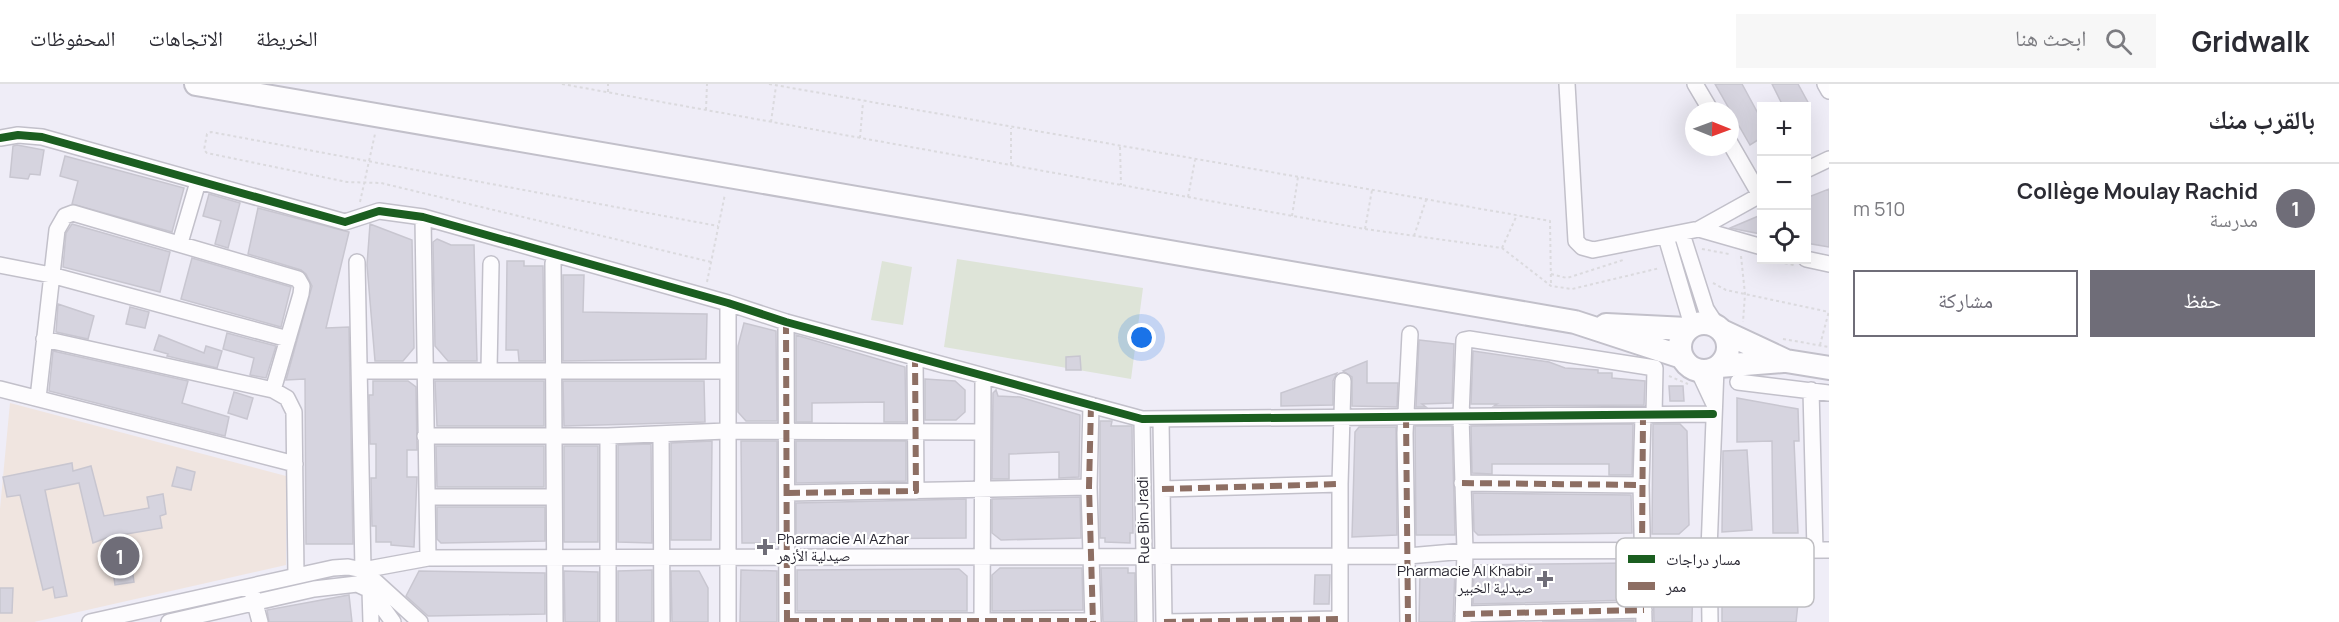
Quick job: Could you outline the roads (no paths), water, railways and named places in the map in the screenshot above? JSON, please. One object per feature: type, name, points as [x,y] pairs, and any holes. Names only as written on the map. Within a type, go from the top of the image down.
[{"type":"main road","points":[[196,84],[1590,325],[1689,327],[1701,322],[1728,330],[1786,361]]},
{"type":"main road","points":[[1590,325],[1704,365],[1786,361],[1829,368]]},
{"type":"main road","points":[[1689,327],[1681,337],[1679,347],[1704,365]]},
{"type":"main road","points":[[1704,365],[1728,350],[1728,330]]},
{"type":"street","points":[[1567,84],[1576,241],[1582,247],[1593,250],[1699,230],[1757,196]]},
{"type":"street","points":[[1695,84],[1706,102]]},
{"type":"street","points":[[1825,84],[1829,91]]},
{"type":"street","points":[[0,138],[18,135],[42,137],[345,222],[379,210],[423,217],[704,296],[786,322],[1142,419],[1649,416],[1713,408]]},
{"type":"street","points":[[1738,156],[1757,187]]},
{"type":"street","points":[[1811,168],[1829,159]]},
{"type":"street","points":[[180,243],[198,182]]},
{"type":"street","points":[[38,398],[57,230],[65,216],[73,213],[298,279],[301,294],[273,390]]},
{"type":"street","points":[[423,217],[428,558]]},
{"type":"street","points":[[1699,230],[1756,252]]},
{"type":"street","points":[[1682,234],[1702,300],[1728,330]]},
{"type":"street","points":[[1666,237],[1689,327]]},
{"type":"street","points":[[1811,260],[1829,264]]},
{"type":"street","points":[[357,262],[361,371],[363,570],[370,590],[393,622]]},
{"type":"street","points":[[543,622],[555,622],[553,263]]},
{"type":"street","points":[[489,370],[491,264]]},
{"type":"street","points":[[0,265],[51,275],[288,339]]},
{"type":"street","points":[[728,303],[726,431],[728,622]]},
{"type":"street","points":[[786,322],[787,622],[1094,622],[1089,488],[1091,405]]},
{"type":"street","points":[[1408,622],[1406,416],[1410,334]]},
{"type":"street","points":[[44,339],[273,390],[292,404],[296,576]]},
{"type":"street","points":[[1642,538],[1641,485],[1655,368],[1464,340],[1461,416],[1465,551],[1463,618],[1644,616]]},
{"type":"street","points":[[915,357],[916,491]]},
{"type":"street","points":[[1704,365],[1713,408],[1709,538]]},
{"type":"street","points":[[361,371],[728,371]]},
{"type":"street","points":[[982,621],[983,376]]},
{"type":"street","points":[[1164,622],[1340,620],[1343,381]]},
{"type":"street","points":[[1738,382],[1829,393]]},
{"type":"street","points":[[0,388],[295,464]]},
{"type":"street","points":[[1811,390],[1822,550]]},
{"type":"street","name":"Rue Bin Jradi","points":[[1142,419],[1145,622]]},
{"type":"street","name":"Rue Bin Jradi","points":[[1161,420],[1164,622]]},
{"type":"street","points":[[425,436],[608,436],[726,431],[982,432]]},
{"type":"street","points":[[661,435],[662,622]]},
{"type":"street","points":[[608,436],[606,558],[608,622]]},
{"type":"street","points":[[1462,483],[1641,485]]},
{"type":"street","points":[[1162,489],[1340,484]]},
{"type":"street","points":[[788,493],[1089,488]]},
{"type":"street","points":[[427,497],[554,497]]},
{"type":"street","points":[[90,622],[130,618],[250,586],[333,568],[348,567],[363,570],[428,558],[1408,556],[1465,551],[1616,551]]},
{"type":"street","points":[[363,570],[420,622]]},
{"type":"street","points":[[169,622],[337,585],[357,584],[370,590]]},
{"type":"street","points":[[250,586],[260,622]]},
{"type":"street","points":[[370,590],[371,622]]},
{"type":"street","points":[[1710,607],[1710,622]]},
{"type":"place","name":"Pharmacie Al Azhar صيدلية الأزهر","points":[[765,547]]},
{"type":"place","name":"Collège Moulay Rachid","points":[[120,556]]},
{"type":"place","name":"Pharmacie Al Khabir صيدلية الخبير","points":[[1545,579]]}]
